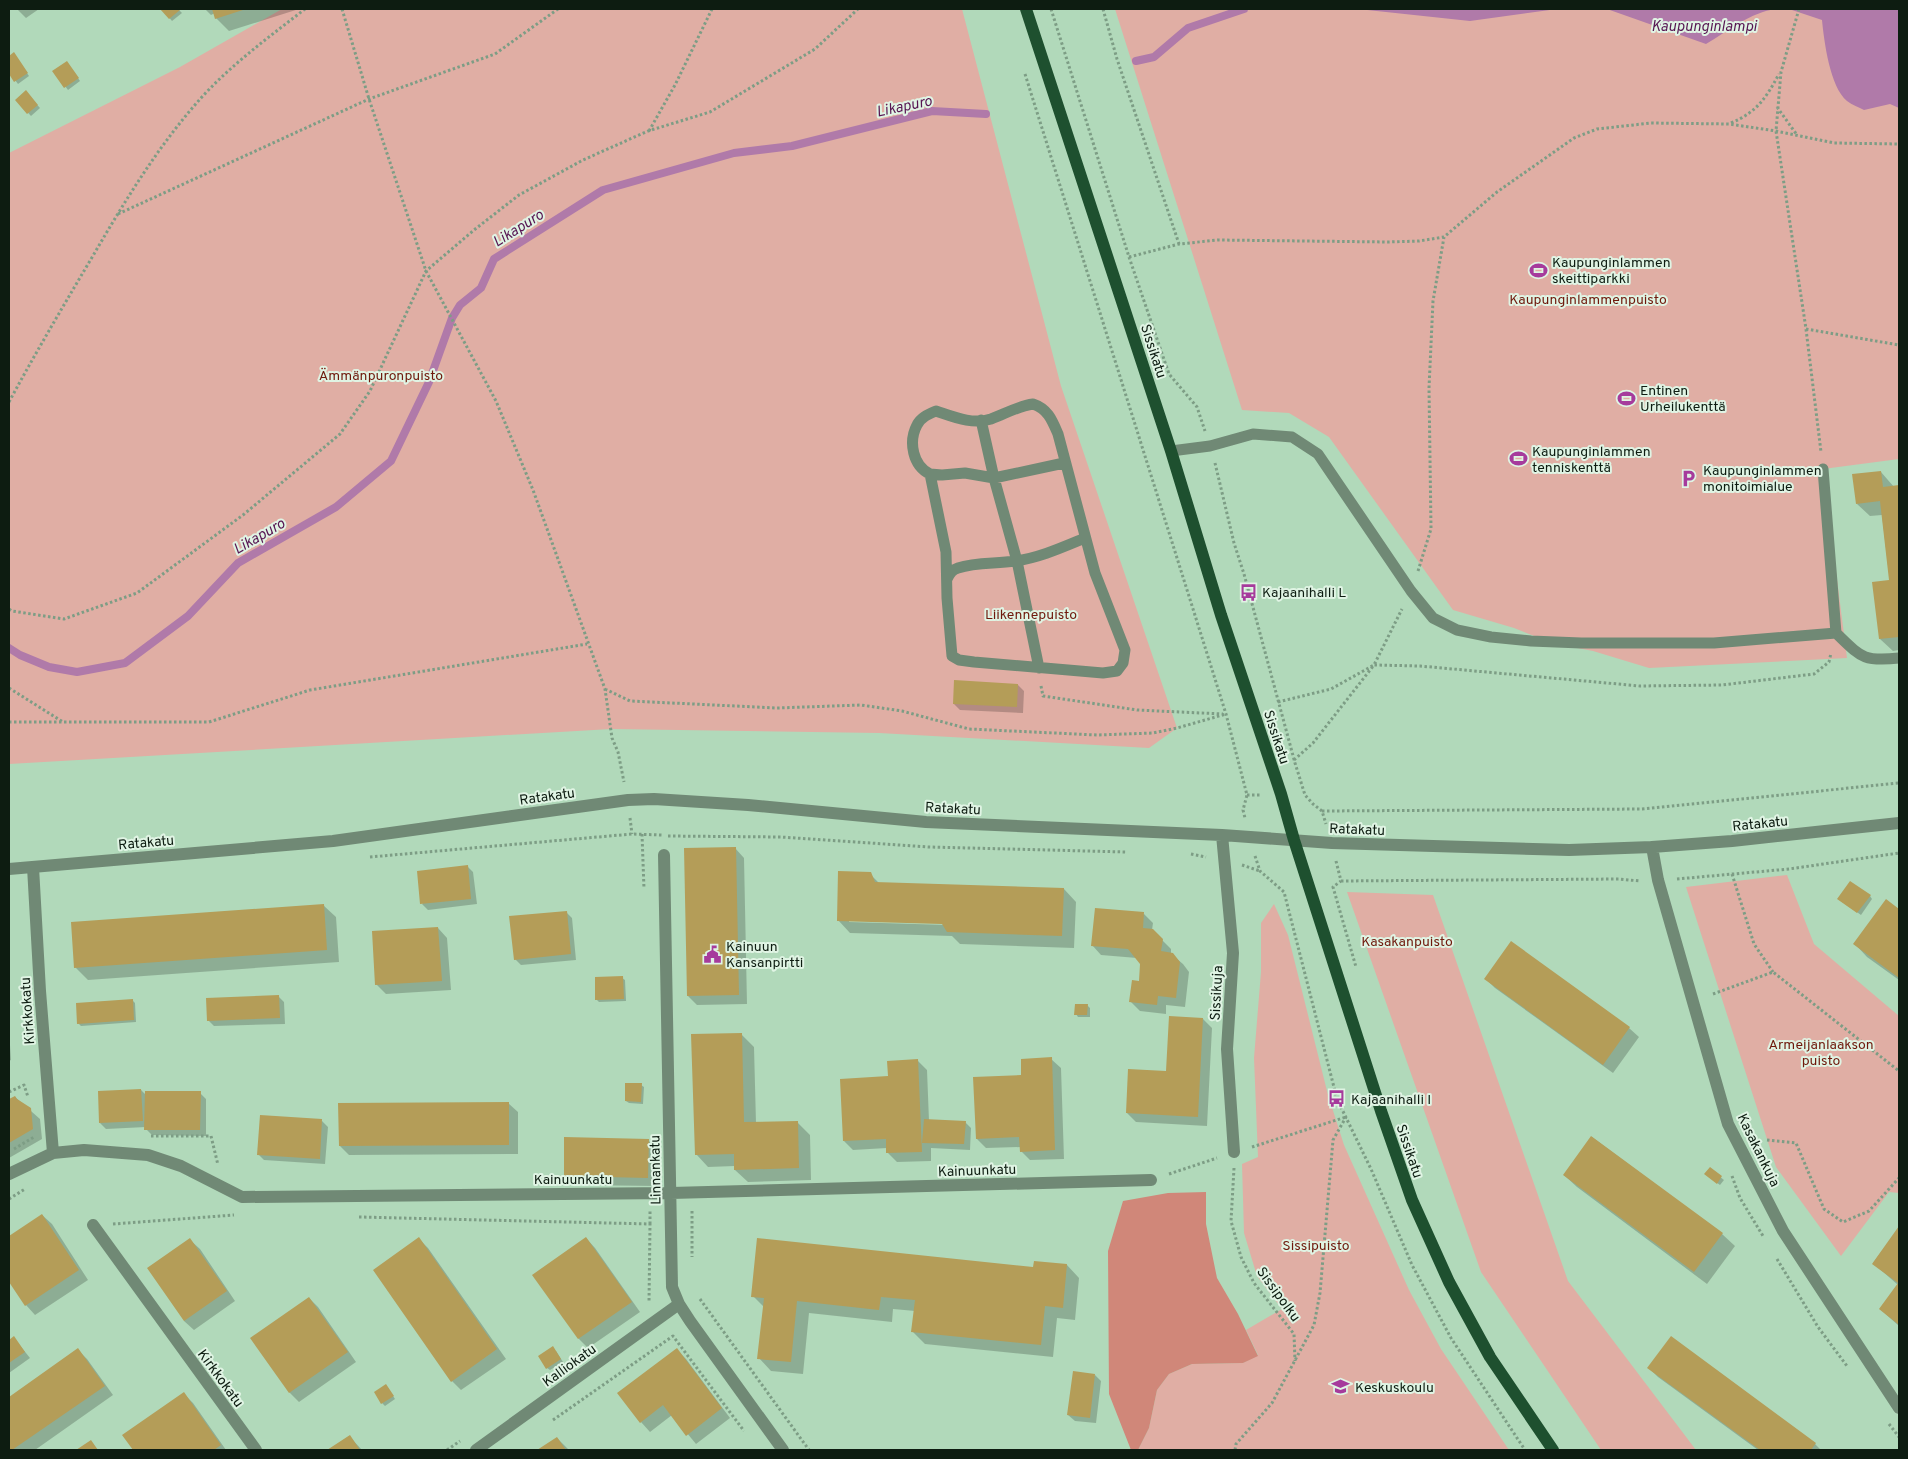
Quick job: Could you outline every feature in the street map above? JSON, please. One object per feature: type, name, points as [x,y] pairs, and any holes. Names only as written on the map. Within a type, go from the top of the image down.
[{"type":"main road","name":"Sissikatu","points":[[1026,9],[1171,451],[1221,615],[1281,794],[1381,1111],[1412,1200],[1449,1282],[1490,1357],[1553,1450]]},
{"type":"street","name":"Ratakatu","points":[[9,869],[333,841],[628,800],[654,799],[731,804],[926,822],[1222,835],[1332,843],[1569,850],[1652,847],[1732,841],[1899,823]]},
{"type":"street","name":"Sissikuja","points":[[1222,835],[1233,953],[1228,1049],[1234,1152]]},
{"type":"street","name":"Kasakankuja","points":[[1652,847],[1658,880],[1728,1124],[1783,1231],[1899,1408]]},
{"type":"street","name":"Linnankatu","points":[[664,854],[672,1287],[679,1304],[690,1321],[782,1450]]},
{"type":"street","name":"Kirkkokatu","points":[[33,867],[40,991],[53,1153]]},
{"type":"street","name":"Kainuunkatu","points":[[9,1174],[53,1153],[84,1150],[148,1155],[181,1166],[242,1197],[692,1193],[1151,1180]]},
{"type":"street","name":"Kirkkokatu","points":[[92,1225],[256,1450]]},
{"type":"street","name":"Kalliokatu","points":[[476,1450],[679,1304]]},
{"type":"lane","points":[[930,474],[946,552],[947,598],[952,656],[959,660],[1040,668],[1103,673],[1117,671],[1123,663],[1125,650],[1095,573],[1064,463],[1058,434],[1050,416],[1042,407],[1032,404],[1024,405],[981,420],[962,419],[936,411],[926,415],[917,425],[912,448],[919,467],[930,474],[965,473],[994,478],[1064,463]]},
{"type":"lane","points":[[981,420],[994,478],[1017,561],[1040,668]]},
{"type":"lane","points":[[1171,451],[1210,446],[1253,434],[1292,437],[1318,454],[1411,591],[1433,618],[1457,630],[1531,642],[1714,643],[1836,633]]},
{"type":"lane","points":[[1823,469],[1836,633],[1858,654],[1876,660],[1899,658]]},
{"type":"lane","points":[[947,579],[955,569],[971,564],[1017,561],[1085,538]]},
{"type":"path","points":[[9,402],[36,352],[117,215],[164,142],[202,97],[240,60],[305,9]]},
{"type":"path","points":[[342,9],[369,99],[426,271],[496,401],[533,490],[587,644],[605,689],[612,738],[618,752],[628,800]]},
{"type":"path","points":[[117,215],[369,99],[495,54],[558,9]]},
{"type":"path","points":[[648,131],[675,85],[712,9]]},
{"type":"path","points":[[9,609],[64,619],[137,593],[244,515],[340,434],[370,391],[426,271],[474,230],[519,195],[583,160],[648,131],[710,112],[815,49],[858,9]]},
{"type":"path","points":[[1051,9],[1129,257],[1169,374],[1197,407],[1210,446],[1221,484],[1234,543],[1294,760],[1305,795],[1313,804],[1322,810],[1642,809],[1899,783]]},
{"type":"path","points":[[1103,9],[1117,59],[1179,244]]},
{"type":"path","points":[[1799,9],[1781,72],[1776,130],[1806,330],[1823,469]]},
{"type":"path","points":[[1023,65],[1226,714],[1247,795],[1242,810],[1260,871]]},
{"type":"path","points":[[1729,124],[1746,117],[1758,105],[1768,94],[1781,72]]},
{"type":"path","points":[[1777,107],[1797,135]]},
{"type":"path","points":[[1129,257],[1179,244],[1218,240],[1388,242],[1419,241],[1444,237],[1497,192],[1574,138],[1597,129],[1651,123],[1729,124],[1776,130],[1834,142],[1899,144]]},
{"type":"path","points":[[1294,760],[1312,743],[1374,665],[1411,591],[1431,529],[1429,388],[1433,301],[1444,237]]},
{"type":"path","points":[[1806,330],[1899,345]]},
{"type":"path","points":[[1278,702],[1331,689],[1374,665],[1420,666],[1640,686],[1722,684],[1814,674],[1829,662],[1836,633]]},
{"type":"path","points":[[9,722],[209,722],[310,690],[587,644]]},
{"type":"path","points":[[1040,668],[1042,696],[1138,710],[1226,714]]},
{"type":"path","points":[[9,688],[65,723]]},
{"type":"path","points":[[605,689],[630,701],[777,708],[861,706],[902,710],[969,729],[1097,735],[1153,733],[1226,714]]},
{"type":"path","points":[[1322,810],[1341,881]]},
{"type":"path","points":[[363,857],[632,834],[781,837],[929,847],[1135,852]]},
{"type":"path","points":[[1184,853],[1224,860],[1260,871],[1284,892],[1337,1099],[1347,1117],[1412,1265],[1451,1338],[1525,1450]]},
{"type":"path","points":[[1358,971],[1333,887],[1341,881],[1620,879],[1640,881],[1788,869],[1899,853]]},
{"type":"path","points":[[1732,874],[1754,944],[1774,972],[1899,1071]]},
{"type":"path","points":[[1713,994],[1774,972]]},
{"type":"path","points":[[9,1092],[24,1085],[30,1101]]},
{"type":"path","points":[[1151,1180],[1347,1117]]},
{"type":"path","points":[[1235,1450],[1236,1444],[1272,1403],[1314,1325],[1320,1293],[1333,1140],[1347,1117]]},
{"type":"path","points":[[1767,1140],[1796,1143],[1824,1209],[1844,1222],[1869,1210],[1899,1178]]},
{"type":"path","name":"Sissipolku","points":[[1234,1152],[1232,1221],[1241,1257],[1254,1283],[1294,1334],[1295,1361]]},
{"type":"path","points":[[9,1198],[30,1186]]},
{"type":"path","points":[[692,1193],[692,1260]]},
{"type":"path","points":[[92,1225],[239,1214]]},
{"type":"path","points":[[356,1216],[650,1224],[649,1305],[747,1435]]},
{"type":"path","points":[[698,1295],[809,1450]]},
{"type":"path","points":[[550,1422],[708,1310]]},
{"type":"green space","name":"Ämmänpuronpuisto","points":[[282,9],[962,9],[1061,386],[1177,728],[1149,748],[879,733],[611,729],[9,764],[9,153],[180,67]]},
{"type":"green space","name":"Kaupunginlammenpuisto","points":[[1115,9],[1899,9],[1899,459],[1823,469],[1847,658],[1649,668],[1593,651],[1552,643],[1514,628],[1453,610],[1329,437],[1289,413],[1242,410]]},
{"type":"green space","name":"Armeijanlaakson puisto","points":[[1787,875],[1814,944],[1899,1016],[1899,1193],[1889,1192],[1841,1256],[1776,1167],[1686,887]]},
{"type":"green space","name":"Kasakanpuisto","points":[[1347,892],[1433,895],[1568,1281],[1696,1450],[1601,1450],[1481,1272]]},
{"type":"green space","name":"Sissipuisto","points":[[1274,904],[1288,935],[1328,1095],[1344,1145],[1409,1290],[1441,1349],[1509,1450],[1138,1450],[1149,1428],[1157,1390],[1169,1374],[1192,1364],[1243,1363],[1258,1355],[1246,1330],[1282,1309],[1257,1276],[1244,1233],[1242,1164],[1258,1157],[1254,1058],[1261,972],[1261,923]]},
{"type":"shaded area","points":[[1206,1192],[1206,1224],[1217,1278],[1238,1314],[1258,1356],[1243,1363],[1192,1364],[1169,1374],[1157,1390],[1149,1428],[1138,1450],[1131,1450],[1109,1394],[1108,1251],[1123,1201],[1168,1193]]},
{"type":"water","points":[[1358,9],[1557,9],[1470,21]]},
{"type":"water","name":"Kaupunginlampi","points":[[1607,9],[1776,9],[1749,18],[1706,44]]},
{"type":"water","name":"Kaupunginlampi","points":[[1789,9],[1899,9],[1899,108],[1890,104],[1864,110],[1847,101],[1841,94],[1832,75],[1826,51],[1822,20]]},
{"type":"building","points":[[160,9],[179,9],[180,10],[169,19]]},
{"type":"building","points":[[212,9],[246,9],[215,19]]},
{"type":"building","points":[[14,52],[28,73],[14,82],[9,74],[9,56]]},
{"type":"building","points":[[67,61],[79,78],[64,88],[52,71]]},
{"type":"building","points":[[26,90],[38,105],[27,114],[15,100]]},
{"type":"building","points":[[1881,471],[1883,487],[1899,485],[1899,637],[1879,639],[1872,582],[1889,580],[1880,501],[1856,504],[1852,474]]},
{"type":"building","points":[[954,680],[1018,684],[1017,707],[953,704]]},
{"type":"building","name":"Kainuun Kansanpirtti","points":[[736,847],[739,995],[687,996],[684,848]]},
{"type":"building","points":[[468,865],[471,899],[420,904],[417,871]]},
{"type":"building","points":[[838,871],[871,872],[875,882],[1064,888],[1062,936],[947,932],[942,924],[837,921]]},
{"type":"building","points":[[1850,881],[1871,895],[1857,913],[1837,899]]},
{"type":"building","points":[[1886,899],[1899,909],[1899,978],[1853,944]]},
{"type":"building","points":[[324,904],[327,950],[74,968],[71,922]]},
{"type":"building","points":[[1095,908],[1144,912],[1143,928],[1153,929],[1163,939],[1161,951],[1173,953],[1180,962],[1176,998],[1158,996],[1157,1005],[1129,1002],[1132,980],[1139,981],[1140,964],[1128,949],[1091,946]]},
{"type":"building","points":[[567,911],[571,954],[514,960],[509,916]]},
{"type":"building","points":[[438,927],[442,981],[375,985],[372,931]]},
{"type":"building","points":[[1511,941],[1630,1027],[1603,1065],[1484,979]]},
{"type":"building","points":[[623,976],[624,999],[595,1000],[595,977]]},
{"type":"building","points":[[279,995],[280,1018],[207,1021],[206,998]]},
{"type":"building","points":[[133,999],[134,1020],[77,1024],[76,1003]]},
{"type":"building","points":[[1075,1004],[1088,1004],[1087,1015],[1074,1015]]},
{"type":"building","points":[[1169,1016],[1203,1018],[1198,1117],[1126,1113],[1128,1069],[1166,1071]]},
{"type":"building","points":[[742,1033],[744,1122],[798,1121],[799,1168],[734,1170],[734,1154],[695,1155],[691,1034]]},
{"type":"building","points":[[1052,1057],[1055,1150],[1020,1152],[1019,1137],[976,1139],[973,1077],[1021,1075],[1021,1059]]},
{"type":"building","points":[[918,1059],[922,1152],[886,1153],[886,1139],[843,1141],[840,1079],[888,1076],[887,1061]]},
{"type":"building","points":[[625,1083],[642,1083],[641,1102],[625,1101]]},
{"type":"building","points":[[141,1089],[143,1121],[99,1123],[98,1091]]},
{"type":"building","points":[[145,1091],[201,1091],[200,1130],[144,1130]]},
{"type":"building","points":[[15,1096],[31,1108],[33,1129],[9,1143],[9,1099]]},
{"type":"building","points":[[509,1102],[509,1145],[339,1146],[338,1103]]},
{"type":"building","points":[[260,1115],[322,1119],[320,1159],[257,1155]]},
{"type":"building","points":[[924,1119],[966,1121],[964,1144],[922,1143]]},
{"type":"building","points":[[1591,1136],[1723,1233],[1694,1272],[1563,1175]]},
{"type":"building","points":[[564,1137],[649,1139],[648,1178],[564,1176]]},
{"type":"building","points":[[1710,1167],[1722,1176],[1717,1184],[1704,1174]]},
{"type":"building","points":[[42,1214],[79,1270],[25,1306],[9,1282],[9,1236]]},
{"type":"building","points":[[1899,1226],[1899,1325],[1879,1309],[1898,1283],[1872,1264]]},
{"type":"building","points":[[419,1237],[497,1349],[451,1382],[373,1270]]},
{"type":"building","points":[[586,1237],[632,1302],[578,1339],[532,1275]]},
{"type":"building","points":[[190,1238],[227,1291],[184,1321],[147,1268]]},
{"type":"building","points":[[757,1238],[1033,1267],[1034,1261],[1067,1264],[1063,1308],[1045,1306],[1041,1345],[911,1332],[915,1300],[881,1297],[879,1310],[797,1301],[791,1362],[757,1359],[764,1298],[751,1297]]},
{"type":"building","points":[[309,1297],[348,1352],[289,1393],[250,1338]]},
{"type":"building","points":[[14,1336],[25,1352],[9,1363],[9,1340]]},
{"type":"building","points":[[1671,1336],[1816,1443],[1811,1450],[1760,1450],[1647,1368]]},
{"type":"building","points":[[553,1346],[561,1359],[546,1369],[538,1356]]},
{"type":"building","points":[[78,1348],[105,1386],[12,1450],[9,1450],[9,1397]]},
{"type":"building","points":[[677,1348],[722,1408],[686,1436],[663,1405],[640,1423],[617,1393]]},
{"type":"building","points":[[1073,1371],[1095,1374],[1090,1418],[1067,1415]]},
{"type":"building","points":[[386,1384],[394,1396],[381,1404],[374,1392]]},
{"type":"building","points":[[184,1392],[221,1445],[214,1450],[133,1450],[122,1435]]},
{"type":"building","points":[[350,1435],[360,1450],[327,1450]]},
{"type":"building","points":[[557,1437],[566,1450],[537,1450]]},
{"type":"building","points":[[91,1440],[98,1450],[76,1450]]},
{"type":"waterway","points":[[1136,61],[1154,57],[1188,28],[1244,9]]},
{"type":"waterway","name":"Likapuro","points":[[9,648],[20,655],[49,667],[77,672],[125,663],[188,616],[238,563],[336,507],[391,461],[429,382],[452,318],[460,305],[481,288],[494,259],[603,190],[734,153],[792,146],[932,111],[986,114]]},
{"type":"place","name":"Kaupunginlammen skeittiparkki","points":[[1538,270]]},
{"type":"place","name":"Entinen Urheilukenttä","points":[[1626,398]]},
{"type":"place","name":"Kaupunginlammen tenniskenttä","points":[[1518,459]]},
{"type":"place","name":"Kaupunginlammen monitoimialue","points":[[1689,478]]},
{"type":"place","name":"Kajaanihalli L","points":[[1248,592]]},
{"type":"place","name":"Kainuun Kansanpirtti","points":[[712,954]]},
{"type":"place","name":"Kajaanihalli I","points":[[1337,1099]]},
{"type":"place","name":"Keskuskoulu","points":[[1341,1387]]},
{"type":"park label","name":"Liikennepuisto","points":[[1031,614]]}]
